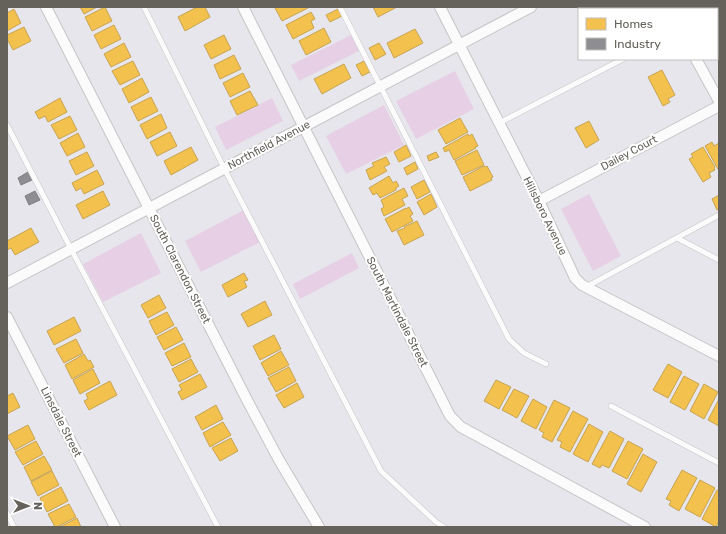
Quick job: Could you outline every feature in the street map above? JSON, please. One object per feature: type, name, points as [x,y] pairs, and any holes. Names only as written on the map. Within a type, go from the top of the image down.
[{"type":"street","name":"South Clarendon Street","points":[[46,7],[246,398],[279,460],[319,527]]},
{"type":"street","name":"South Martindale Street","points":[[243,7],[455,423],[645,527]]},
{"type":"street","name":"Hillsboro Avenue","points":[[440,7],[539,201],[575,278],[582,285],[719,356]]},
{"type":"street","name":"Northfield Avenue","points":[[7,283],[531,7]]},
{"type":"street","points":[[697,60],[719,101]]},
{"type":"street","name":"Dailey Court","points":[[539,201],[719,106]]},
{"type":"street","name":"Linsdale Street","points":[[7,317],[115,527]]},
{"type":"lane","points":[[144,7],[224,168],[381,471],[436,522],[444,527]]},
{"type":"lane","points":[[340,7],[509,339],[524,353],[546,364]]},
{"type":"lane","points":[[499,123],[621,60]]},
{"type":"lane","points":[[7,125],[218,527]]},
{"type":"lane","points":[[586,287],[719,215]]},
{"type":"lane","points":[[678,238],[719,260]]},
{"type":"lane","points":[[611,406],[719,463]]},
{"type":"lane","points":[[7,513],[14,527]]},
{"type":"shaded area","points":[[351,35],[359,51],[299,81],[291,65]]},
{"type":"shaded area","points":[[455,71],[474,109],[416,139],[396,101]]},
{"type":"shaded area","points":[[272,98],[283,121],[226,150],[215,127]]},
{"type":"shaded area","points":[[384,105],[404,145],[346,174],[326,136]]},
{"type":"shaded area","points":[[589,194],[621,256],[593,271],[561,209]]},
{"type":"shaded area","points":[[244,210],[260,242],[201,272],[185,241]]},
{"type":"shaded area","points":[[141,233],[161,273],[103,302],[83,264]]},
{"type":"shaded area","points":[[352,253],[359,268],[300,299],[293,284]]},
{"type":"building: Homes","points":[[80,7],[97,7],[84,14]]},
{"type":"building: Homes","points":[[105,7],[112,21],[92,31],[85,17]]},
{"type":"building: Homes","points":[[197,7],[205,7],[210,17],[185,31],[178,17]]},
{"type":"building: Homes","points":[[373,7],[397,7],[378,17]]},
{"type":"building: Homes","points":[[275,8],[308,8],[282,21]]},
{"type":"building: Homes","points":[[14,9],[21,23],[7,31],[7,13]]},
{"type":"building: Homes","points":[[338,9],[342,16],[330,22],[326,15]]},
{"type":"building: Homes","points":[[311,12],[315,19],[311,21],[314,28],[293,39],[286,25]]},
{"type":"building: Homes","points":[[114,25],[121,39],[101,49],[94,35]]},
{"type":"building: Homes","points":[[24,27],[31,41],[13,50],[7,39],[7,35]]},
{"type":"building: Homes","points":[[324,28],[331,42],[306,55],[299,41]]},
{"type":"building: Homes","points":[[415,29],[423,43],[394,58],[387,43]]},
{"type":"building: Homes","points":[[224,35],[231,49],[211,59],[204,45]]},
{"type":"building: Homes","points":[[124,43],[131,57],[111,67],[104,54]]},
{"type":"building: Homes","points":[[379,43],[386,54],[375,60],[369,48]]},
{"type":"building: Homes","points":[[234,55],[241,69],[220,79],[214,65]]},
{"type":"building: Homes","points":[[133,61],[140,75],[120,85],[112,71]]},
{"type":"building: Homes","points":[[364,61],[370,72],[362,76],[356,65]]},
{"type":"building: Homes","points":[[344,64],[351,78],[322,94],[314,79]]},
{"type":"building: Homes","points":[[662,70],[675,95],[668,99],[670,102],[663,106],[648,77]]},
{"type":"building: Homes","points":[[243,73],[250,87],[230,97],[223,83]]},
{"type":"building: Homes","points":[[142,78],[149,92],[129,103],[122,89]]},
{"type":"building: Homes","points":[[250,91],[258,105],[237,115],[230,101]]},
{"type":"building: Homes","points":[[151,97],[158,111],[138,121],[131,107]]},
{"type":"building: Homes","points":[[60,98],[67,112],[48,122],[45,116],[39,119],[35,112]]},
{"type":"building: Homes","points":[[161,114],[167,128],[147,139],[140,125]]},
{"type":"building: Homes","points":[[70,116],[77,130],[59,139],[51,125]]},
{"type":"building: Homes","points":[[460,118],[468,132],[446,144],[438,130]]},
{"type":"building: Homes","points":[[589,121],[599,140],[586,148],[575,128]]},
{"type":"building: Homes","points":[[170,132],[177,146],[157,156],[150,142]]},
{"type":"building: Homes","points":[[78,133],[85,147],[67,156],[60,143]]},
{"type":"building: Homes","points":[[468,134],[469,136],[472,134],[478,146],[454,160],[449,150],[445,152],[443,148]]},
{"type":"building: Homes","points":[[712,142],[714,146],[719,143],[719,171],[705,146]]},
{"type":"building: Homes","points":[[406,145],[411,156],[399,162],[394,152]]},
{"type":"building: Homes","points":[[191,147],[198,160],[171,175],[164,161]]},
{"type":"building: Homes","points":[[703,147],[715,167],[715,170],[709,173],[711,177],[703,182],[689,159],[693,157],[691,154]]},
{"type":"building: Homes","points":[[477,150],[484,165],[462,175],[455,161]]},
{"type":"building: Homes","points":[[87,152],[94,166],[76,175],[69,161]]},
{"type":"building: Homes","points":[[436,152],[439,157],[429,161],[427,156]]},
{"type":"building: Homes","points":[[386,157],[390,164],[384,167],[387,171],[370,180],[366,170],[374,166],[372,163]]},
{"type":"building: Homes","points":[[415,162],[418,169],[407,175],[404,168]]},
{"type":"building: Homes","points":[[484,166],[487,166],[493,177],[491,178],[492,180],[470,191],[463,177]]},
{"type":"building: Homes","points":[[97,170],[104,184],[84,194],[81,188],[76,191],[72,183]]},
{"type":"building: Homes","points":[[389,176],[393,183],[396,181],[399,186],[396,190],[380,198],[377,193],[373,195],[369,188]]},
{"type":"building: Homes","points":[[424,180],[430,192],[417,199],[411,187]]},
{"type":"building: Homes","points":[[404,188],[408,196],[402,199],[405,205],[384,216],[381,209],[384,207],[381,200]]},
{"type":"building: Homes","points":[[103,191],[110,205],[83,219],[76,205]]},
{"type":"building: Homes","points":[[431,194],[437,207],[424,215],[417,202]]},
{"type":"building: Homes","points":[[719,195],[719,209],[717,210],[712,199]]},
{"type":"building: Homes","points":[[409,207],[413,214],[410,216],[413,221],[392,232],[385,219]]},
{"type":"building: Homes","points":[[417,221],[424,235],[404,245],[397,231]]},
{"type":"building: Homes","points":[[31,228],[39,242],[15,255],[11,248],[7,250],[7,241]]},
{"type":"building: Homes","points":[[244,273],[248,280],[244,281],[247,287],[228,297],[222,285]]},
{"type":"building: Homes","points":[[159,295],[166,308],[148,318],[141,305]]},
{"type":"building: Homes","points":[[265,301],[272,315],[248,327],[241,314]]},
{"type":"building: Homes","points":[[167,312],[174,325],[156,335],[149,321]]},
{"type":"building: Homes","points":[[74,317],[81,331],[54,345],[47,331]]},
{"type":"building: Homes","points":[[176,327],[183,340],[164,350],[157,337]]},
{"type":"building: Homes","points":[[274,335],[281,349],[260,360],[253,346]]},
{"type":"building: Homes","points":[[76,339],[83,353],[64,363],[56,349]]},
{"type":"building: Homes","points":[[184,343],[191,357],[172,366],[165,353]]},
{"type":"building: Homes","points":[[281,351],[289,365],[268,376],[261,363]]},
{"type":"building: Homes","points":[[84,354],[94,367],[72,379],[65,365]]},
{"type":"building: Homes","points":[[191,359],[198,372],[179,382],[172,369]]},
{"type":"building: Homes","points":[[668,364],[682,372],[668,398],[653,390]]},
{"type":"building: Homes","points":[[289,367],[296,381],[276,392],[268,378]]},
{"type":"building: Homes","points":[[93,369],[100,383],[80,394],[73,380]]},
{"type":"building: Homes","points":[[200,374],[207,387],[182,400],[178,392],[182,390],[179,385]]},
{"type":"building: Homes","points":[[684,376],[699,384],[685,410],[670,402]]},
{"type":"building: Homes","points":[[496,380],[511,387],[499,409],[484,401]]},
{"type":"building: Homes","points":[[110,381],[117,395],[89,410],[84,401],[88,399],[86,394]]},
{"type":"building: Homes","points":[[297,383],[304,397],[284,408],[276,395]]},
{"type":"building: Homes","points":[[704,384],[718,392],[704,419],[690,411]]},
{"type":"building: Homes","points":[[514,389],[529,396],[517,418],[502,410]]},
{"type":"building: Homes","points":[[13,393],[20,407],[7,414],[7,396]]},
{"type":"building: Homes","points":[[533,399],[547,407],[536,429],[521,421]]},
{"type":"building: Homes","points":[[719,399],[719,426],[708,420]]},
{"type":"building: Homes","points":[[554,400],[570,408],[552,442],[542,437],[544,433],[539,430]]},
{"type":"building: Homes","points":[[216,405],[223,419],[202,430],[195,417]]},
{"type":"building: Homes","points":[[573,411],[588,419],[570,452],[560,447],[562,442],[557,440]]},
{"type":"building: Homes","points":[[223,422],[231,435],[210,447],[203,433]]},
{"type":"building: Homes","points":[[589,424],[603,432],[588,462],[573,454]]},
{"type":"building: Homes","points":[[28,425],[35,439],[15,450],[7,436]]},
{"type":"building: Homes","points":[[610,431],[624,439],[609,468],[602,465],[600,468],[592,464]]},
{"type":"building: Homes","points":[[231,438],[238,451],[220,461],[212,448]]},
{"type":"building: Homes","points":[[36,441],[43,454],[23,465],[15,452]]},
{"type":"building: Homes","points":[[628,441],[643,449],[627,479],[612,471]]},
{"type":"building: Homes","points":[[643,454],[657,462],[641,492],[627,484]]},
{"type":"building: Homes","points":[[44,456],[52,470],[31,481],[24,467]]},
{"type":"building: Homes","points":[[682,470],[697,478],[679,511],[669,505],[671,501],[666,499]]},
{"type":"building: Homes","points":[[52,471],[59,485],[38,496],[31,482]]},
{"type":"building: Homes","points":[[700,480],[715,488],[700,517],[685,509]]},
{"type":"building: Homes","points":[[61,487],[68,501],[47,512],[40,498]]},
{"type":"building: Homes","points":[[717,490],[719,491],[719,521],[716,527],[702,519]]},
{"type":"building: Homes","points":[[69,504],[76,517],[55,527],[48,514]]},
{"type":"building: Homes","points":[[77,518],[81,527],[60,527]]},
{"type":"building: Industry","points":[[28,172],[32,180],[21,185],[18,178]]},
{"type":"building: Industry","points":[[35,191],[40,200],[29,205],[25,196]]}]
